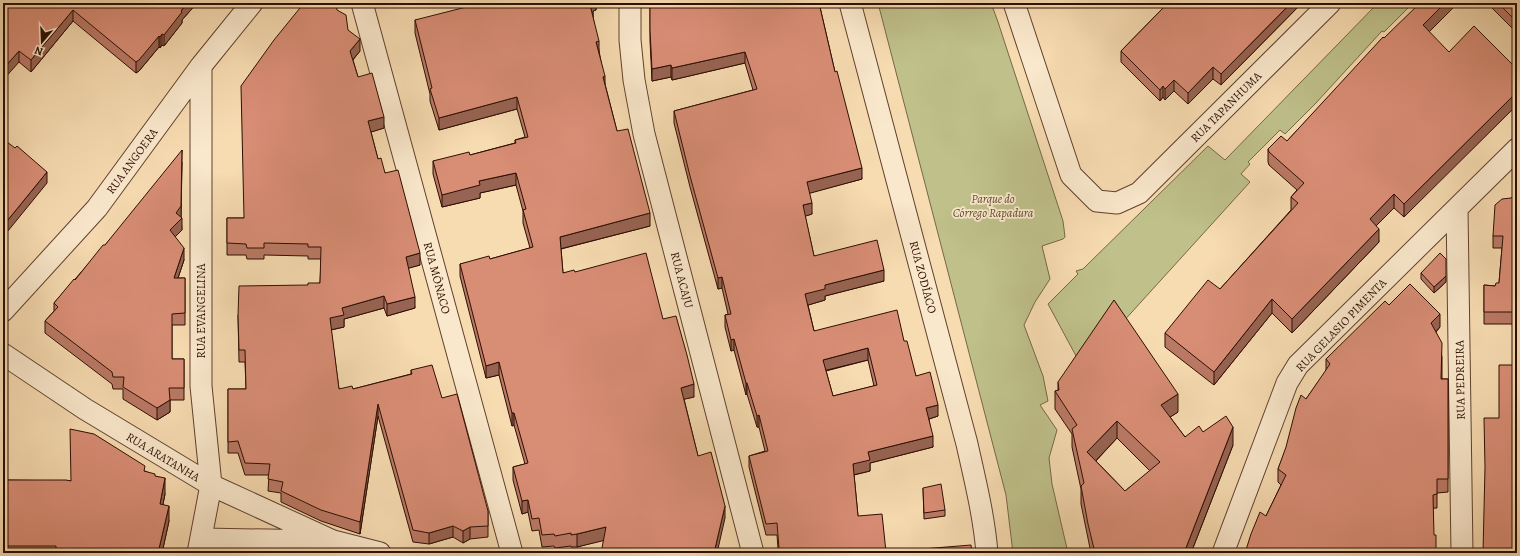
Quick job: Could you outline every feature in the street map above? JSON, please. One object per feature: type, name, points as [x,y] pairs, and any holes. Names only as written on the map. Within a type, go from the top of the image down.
[{"type":"street","name":"RUA ANGOERA","points":[[3,311],[97,208],[201,66],[252,3]]},
{"type":"street","name":"RUA MÔNACO","points":[[362,3],[512,553]]},
{"type":"street","name":"RUA ACAJU","points":[[630,3],[630,40],[634,80],[644,134],[753,553]]},
{"type":"street","name":"RUA ZODÍACO","points":[[850,3],[967,444],[986,538],[987,553]]},
{"type":"street","name":"RUA TAPANHUMA","points":[[1014,3],[1071,175],[1097,201],[1118,204],[1139,193],[1330,3]]},
{"type":"street","name":"RUA EVANGELINA","points":[[200,546],[210,486],[201,386],[201,66]]},
{"type":"street","name":"RUA GELASIO PIMENTA","points":[[1223,553],[1287,383],[1298,365],[1517,149]]},
{"type":"street","name":"RUA PEDREIRA","points":[[1457,208],[1462,553]]},
{"type":"street","name":"RUA ARATANHA","points":[[3,354],[85,409],[210,486],[334,541],[380,553]]},
{"type":"street","name":"RUA ARATANHA","points":[[200,546],[334,541]]},
{"type":"green space","name":"Parque do Córrego Rapadura","points":[[878,3],[991,3],[998,22],[1063,221],[1065,237],[1042,246],[1050,279],[1035,302],[1024,325],[1043,376],[1048,401],[1040,405],[1057,430],[1049,458],[1052,484],[1068,553],[1013,553],[1006,495]]},
{"type":"green space","points":[[1378,3],[1413,3],[1384,32],[1382,31],[1315,104],[1285,134],[1280,130],[1248,162],[1250,164],[1241,174],[1250,182],[1082,367],[1048,304],[1078,274],[1076,271],[1083,269],[1208,146],[1225,160]]},
{"type":"building","points":[[3,3],[187,3],[164,35],[162,34],[160,37],[159,36],[136,62],[73,10],[31,60],[19,51],[3,69]]},
{"type":"building","points":[[304,3],[336,3],[337,10],[346,15],[348,30],[360,39],[350,51],[358,77],[372,73],[384,117],[368,121],[378,159],[381,158],[385,173],[398,170],[420,253],[406,257],[415,297],[387,304],[384,296],[342,308],[344,315],[330,318],[339,389],[352,386],[353,389],[412,374],[411,370],[432,365],[442,398],[457,394],[488,511],[488,526],[470,527],[463,531],[453,526],[429,533],[413,530],[378,404],[360,522],[321,510],[281,491],[283,482],[268,479],[270,464],[245,463],[238,441],[228,442],[228,389],[246,389],[245,350],[239,350],[239,286],[308,285],[308,283],[320,283],[321,247],[308,247],[308,244],[264,243],[264,248],[247,248],[246,244],[227,243],[227,218],[244,218],[241,86],[274,40]]},
{"type":"building","points":[[482,3],[592,3],[593,5],[590,5],[599,41],[596,42],[605,76],[603,77],[617,131],[628,129],[650,213],[560,237],[563,273],[574,270],[575,272],[646,253],[663,319],[676,316],[687,355],[694,384],[681,388],[698,456],[711,452],[725,506],[714,553],[601,553],[606,527],[571,535],[571,533],[555,536],[554,534],[542,535],[539,518],[532,519],[528,500],[522,501],[513,467],[528,463],[514,413],[512,413],[499,362],[486,366],[460,264],[489,256],[490,259],[533,247],[523,210],[526,209],[516,173],[479,181],[480,185],[442,195],[433,161],[469,152],[470,155],[516,143],[515,140],[528,137],[517,97],[439,118],[430,89],[432,88],[415,20]]},
{"type":"building","points":[[650,3],[819,3],[835,72],[837,71],[862,168],[807,182],[812,203],[803,205],[814,256],[877,240],[884,270],[825,285],[825,289],[805,294],[814,331],[897,310],[904,341],[907,341],[916,376],[930,372],[938,405],[926,408],[933,436],[868,452],[870,460],[853,464],[858,516],[882,514],[886,552],[971,545],[972,553],[776,553],[779,548],[777,523],[766,524],[749,456],[768,451],[759,415],[757,416],[746,383],[734,339],[731,340],[725,315],[731,314],[722,277],[718,278],[674,111],[757,89],[745,52],[672,68],[671,65],[652,69]],"holes":[[[868,348],[877,385],[833,396],[823,360]]]},
{"type":"building","points":[[1168,3],[1291,3],[1221,74],[1213,67],[1188,93],[1174,80],[1165,89],[1163,86],[1160,90],[1121,51]]},
{"type":"building","points":[[1420,3],[1445,3],[1423,25],[1449,52],[1474,26],[1517,69],[1517,92],[1404,204],[1394,194],[1370,219],[1379,229],[1292,319],[1272,299],[1214,372],[1165,333],[1208,280],[1220,289],[1298,203],[1291,197],[1304,183],[1269,152],[1268,149],[1281,136],[1287,141],[1383,37],[1384,38]]},
{"type":"building","points":[[1498,3],[1517,3],[1517,22]]},
{"type":"building","points":[[3,139],[15,148],[17,146],[47,172],[3,226]]},
{"type":"building","points":[[182,150],[181,206],[176,213],[182,218],[170,230],[184,248],[174,278],[185,278],[185,313],[172,314],[172,359],[184,359],[184,388],[169,388],[170,400],[157,408],[123,387],[124,377],[113,377],[112,372],[45,321],[58,307],[54,303],[103,245],[105,245]]},
{"type":"building","points":[[1517,193],[1517,312],[1484,312],[1484,285],[1495,286],[1496,283],[1499,283],[1503,236],[1493,236],[1495,205],[1502,199],[1511,198]]},
{"type":"building","points":[[1440,253],[1446,259],[1446,276],[1434,287],[1421,273]]},
{"type":"building","points":[[1410,284],[1440,314],[1431,323],[1442,343],[1441,379],[1448,379],[1448,479],[1437,479],[1437,494],[1433,495],[1436,553],[1245,553],[1260,512],[1266,516],[1286,475],[1278,469],[1301,395],[1306,399],[1330,364],[1326,359],[1385,301],[1389,305]]},
{"type":"building","points":[[1114,300],[1178,394],[1161,405],[1185,437],[1199,426],[1203,432],[1226,416],[1233,427],[1184,553],[1095,553],[1081,486],[1084,483],[1072,429],[1077,425],[1055,391],[1059,390],[1058,382]],"holes":[[[1117,421],[1160,462],[1125,491],[1087,452]]]},
{"type":"building","points":[[1499,365],[1517,365],[1517,553],[1483,553],[1485,467],[1484,418],[1499,418]]},
{"type":"building","points":[[70,429],[94,434],[145,466],[144,471],[155,474],[155,476],[165,478],[160,504],[169,506],[158,553],[56,553],[56,546],[3,546],[3,480],[71,481]]},
{"type":"building","points":[[941,484],[945,510],[924,513],[923,488]]}]
